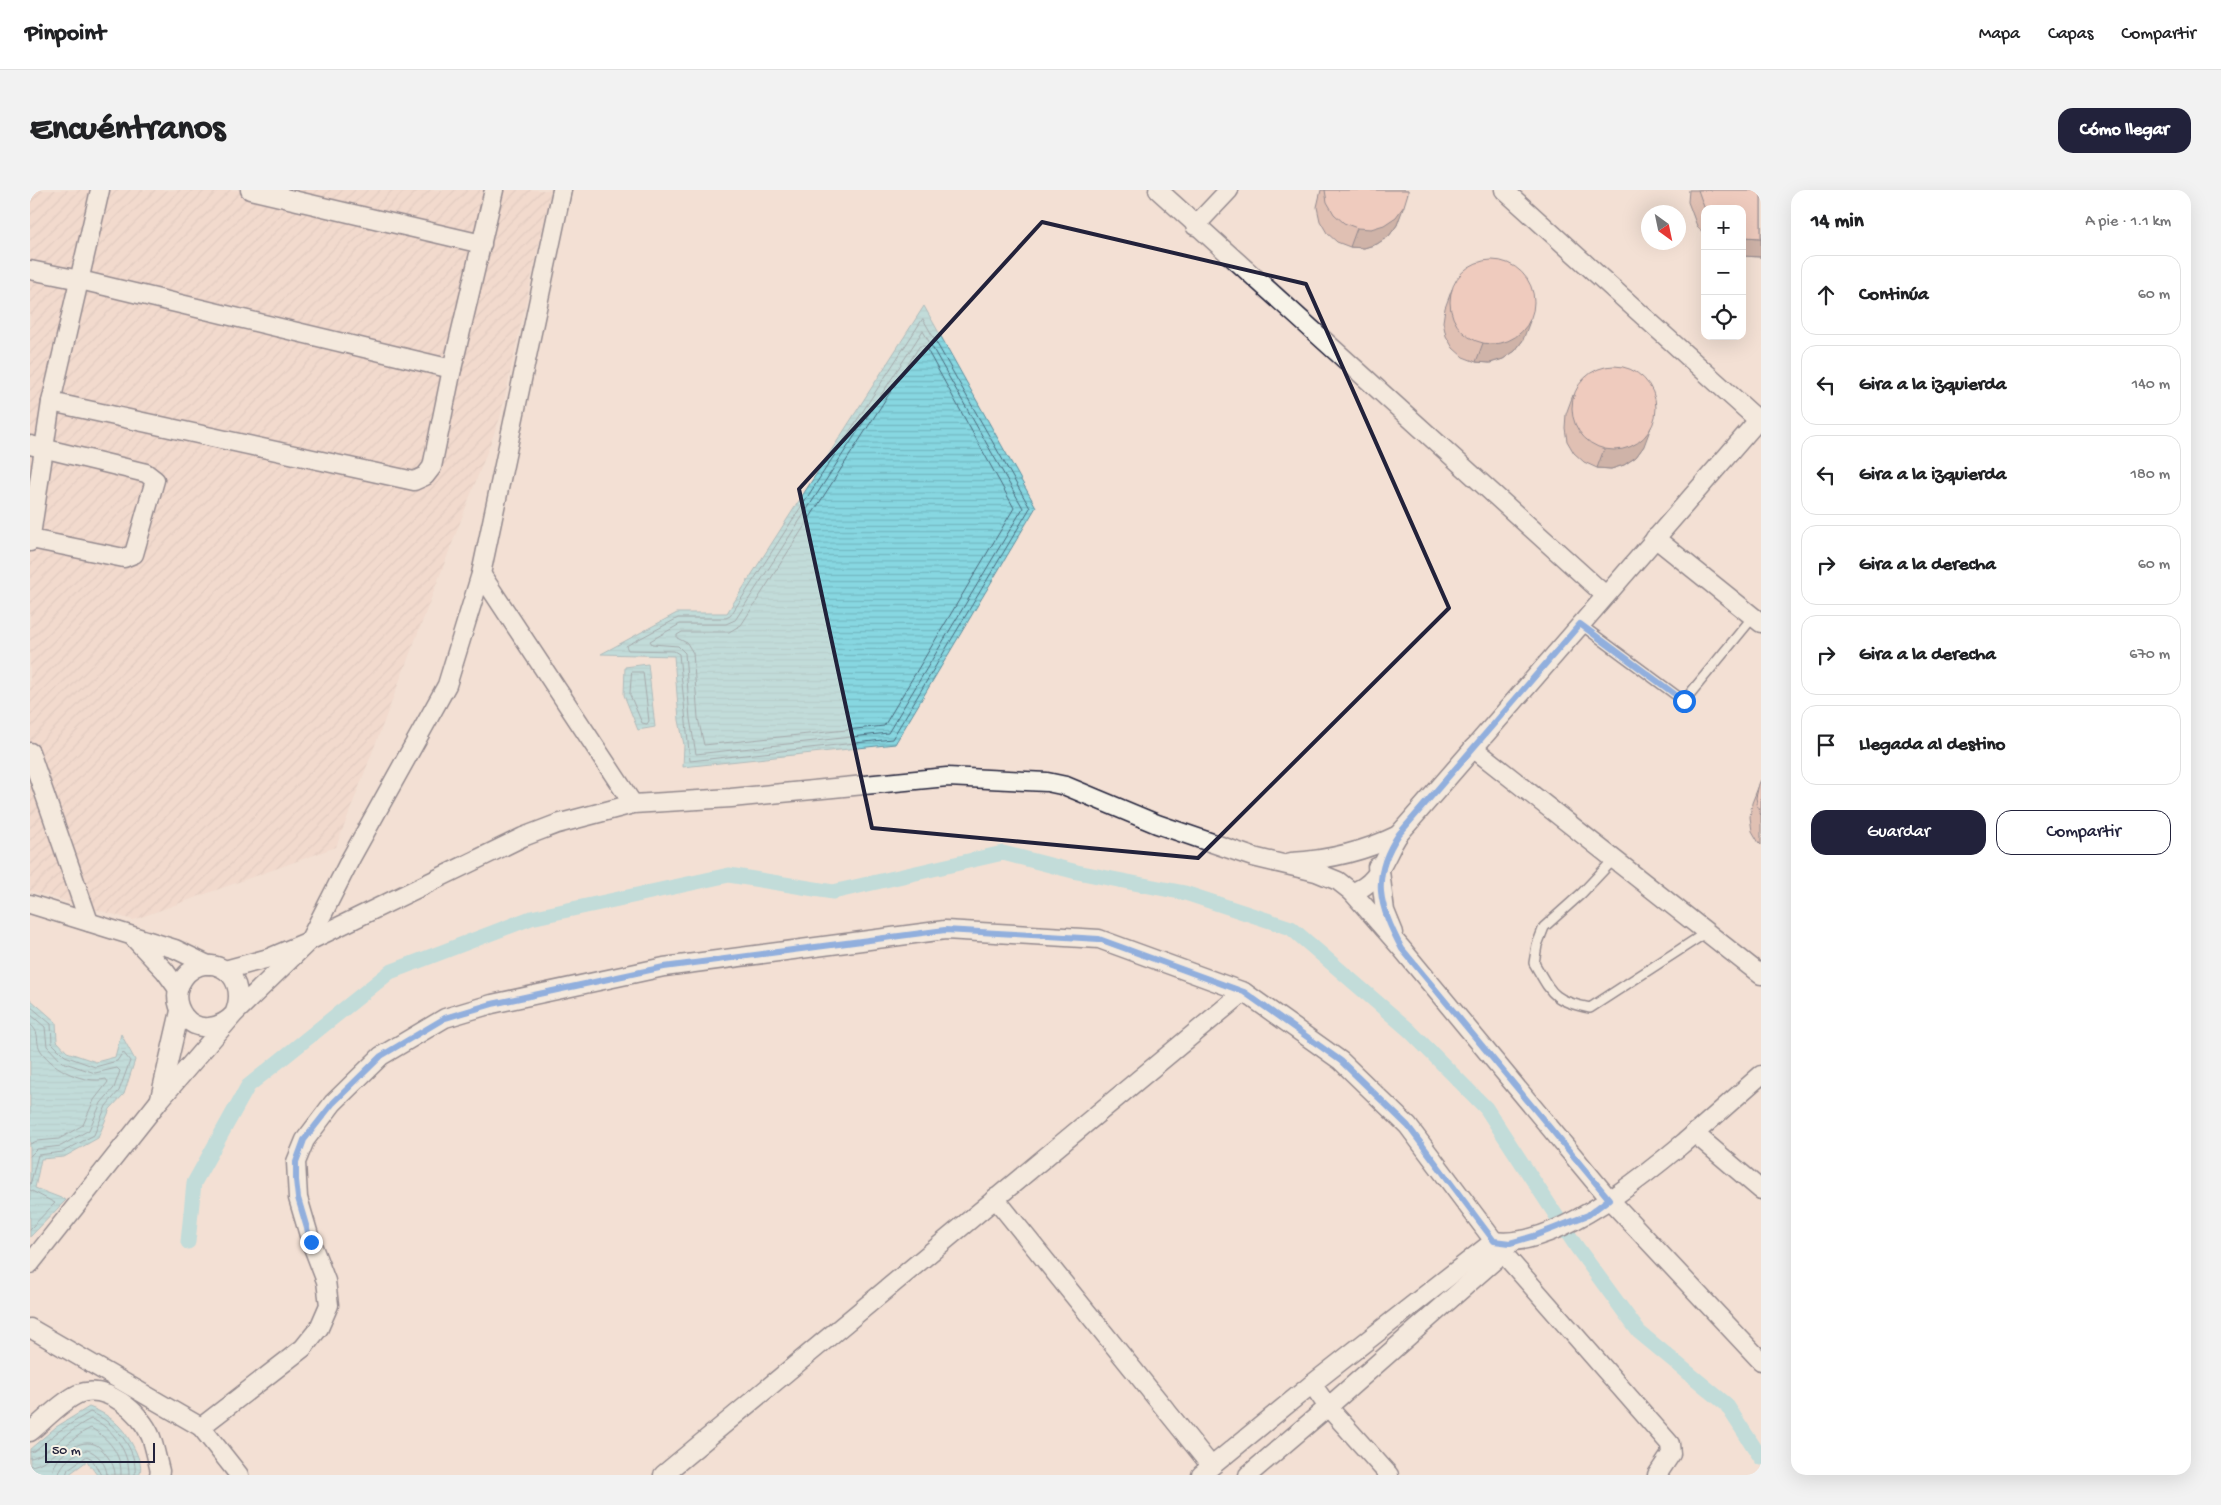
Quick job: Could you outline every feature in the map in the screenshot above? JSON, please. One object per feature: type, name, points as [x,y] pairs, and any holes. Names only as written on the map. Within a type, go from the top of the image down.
[{"type":"street","points":[[38,446],[146,473],[156,480],[134,554],[124,558],[30,540],[38,446],[52,402],[100,190]]},
{"type":"street","points":[[250,190],[482,244]]},
{"type":"street","points":[[52,402],[414,481],[425,476],[432,467],[452,369],[494,190]]},
{"type":"street","points":[[562,190],[481,574],[447,684],[351,858],[309,941],[227,1022],[206,1028],[196,1025],[187,1019],[180,1011],[177,1000],[178,989],[184,977],[195,968],[260,961],[309,941],[523,837],[557,824],[633,804],[731,798],[947,777],[1047,782],[1066,786],[1157,824],[1253,857],[1316,872],[1338,881],[1352,892],[1402,949],[1609,1199],[1761,1361]]},
{"type":"street","points":[[1158,190],[1195,226],[1605,595]]},
{"type":"street","points":[[1195,226],[1229,190]]},
{"type":"street","points":[[1352,892],[1371,882],[1380,871],[1384,858],[1399,834],[1760,419],[1504,190]]},
{"type":"street","points":[[30,270],[80,280],[452,369]]},
{"type":"street","points":[[1655,538],[1757,620]]},
{"type":"street","points":[[481,574],[633,804]]},
{"type":"street","points":[[1473,748],[1761,975]]},
{"type":"street","points":[[30,752],[88,922]]},
{"type":"street","points":[[1278,863],[1304,861],[1353,852],[1369,848],[1399,834]]},
{"type":"street","points":[[1353,852],[1369,858],[1380,871],[1386,911],[1402,949]]},
{"type":"street","points":[[1338,881],[1343,861],[1353,852]]},
{"type":"street","points":[[30,904],[175,949],[217,967],[234,978],[239,990],[239,1002],[234,1014],[159,1101],[30,1264]]},
{"type":"street","points":[[201,1427],[303,1348],[319,1328],[329,1305],[326,1281],[311,1242],[298,1198],[296,1162],[304,1140],[333,1103],[381,1056],[445,1018],[492,1004],[664,967],[945,930],[1099,939],[1244,992],[1341,1061],[1408,1126],[1502,1245],[1670,1444],[1671,1454],[1657,1475]]},
{"type":"street","points":[[132,936],[164,970],[178,989]]},
{"type":"street","points":[[663,1475],[1244,992]]},
{"type":"street","points":[[159,1101],[180,1011]]},
{"type":"street","points":[[995,1198],[1206,1471],[1312,1384],[1502,1245],[1534,1236],[1588,1215],[1670,1156],[1761,1075]]},
{"type":"street","points":[[1694,1133],[1761,1190]]},
{"type":"street","points":[[1248,1475],[1328,1407],[1502,1245]]},
{"type":"street","points":[[30,1328],[201,1427],[239,1475]]},
{"type":"street","points":[[1312,1384],[1328,1407],[1389,1475]]},
{"type":"street","points":[[30,1432],[77,1395],[92,1390],[110,1396],[132,1411],[151,1436],[160,1471],[159,1475]]},
{"type":"lane","points":[[1580,624],[1684,701],[1757,620]]},
{"type":"lane","points":[[1614,859],[1582,893],[1544,927],[1537,944],[1534,963],[1549,988],[1564,1003],[1590,1008],[1707,932]]},
{"type":"highlighted area","points":[[1042,222],[1306,284],[1449,608],[1198,858],[872,828],[799,489]]},
{"type":"shaded area","points":[[30,190],[551,190],[500,418],[336,847],[133,920],[30,891]]},
{"type":"water","points":[[924,306],[1036,507],[895,744],[683,767],[684,745],[679,720],[674,656],[601,654],[677,613],[727,613]]},
{"type":"water","points":[[648,664],[655,727],[638,730],[624,695],[625,667]]},
{"type":"water","points":[[30,999],[56,1022],[57,1041],[67,1052],[96,1062],[115,1057],[121,1034],[135,1060],[124,1094],[110,1109],[98,1138],[64,1157],[41,1159],[35,1188],[66,1200],[30,1237]]},
{"type":"water","points":[[89,1407],[105,1414],[123,1430],[136,1452],[141,1466],[139,1475],[97,1475],[87,1461],[68,1475],[30,1475],[30,1449],[56,1427]]},
{"type":"building","points":[[1325,190],[1408,190],[1408,193],[1404,206],[1396,217],[1384,225],[1371,229],[1357,228],[1344,223],[1334,214],[1327,202]]},
{"type":"building","points":[[1698,190],[1761,190],[1761,238],[1746,237],[1746,205],[1704,205]]},
{"type":"building","points":[[1492,260],[1508,263],[1522,272],[1531,286],[1534,302],[1531,318],[1522,332],[1508,341],[1492,344],[1476,341],[1462,332],[1453,318],[1450,302],[1453,286],[1462,272],[1476,263]]},
{"type":"building","points":[[1614,366],[1630,369],[1644,378],[1653,392],[1656,408],[1653,424],[1644,438],[1630,447],[1614,450],[1598,447],[1584,438],[1575,424],[1572,408],[1575,392],[1584,378],[1598,369]]},
{"type":"building","points":[[1761,780],[1761,815],[1756,798]]},
{"type":"waterway","points":[[188,1242],[194,1183],[248,1086],[390,972],[531,918],[729,875],[833,892],[1003,853],[1077,872],[1185,893],[1291,928],[1409,1030],[1486,1108],[1576,1246],[1639,1332],[1726,1404],[1761,1458]]},
{"type":"route","points":[[311,1242],[298,1198],[296,1180],[296,1162],[304,1140],[333,1103],[381,1056],[445,1018],[492,1004],[664,967],[945,930],[1099,939],[1244,992],[1341,1061],[1408,1126],[1494,1241],[1510,1243],[1534,1236],[1588,1215],[1609,1199],[1402,949],[1392,930],[1386,911],[1381,891],[1380,871],[1384,858],[1399,834],[1580,624],[1684,701]]}]
